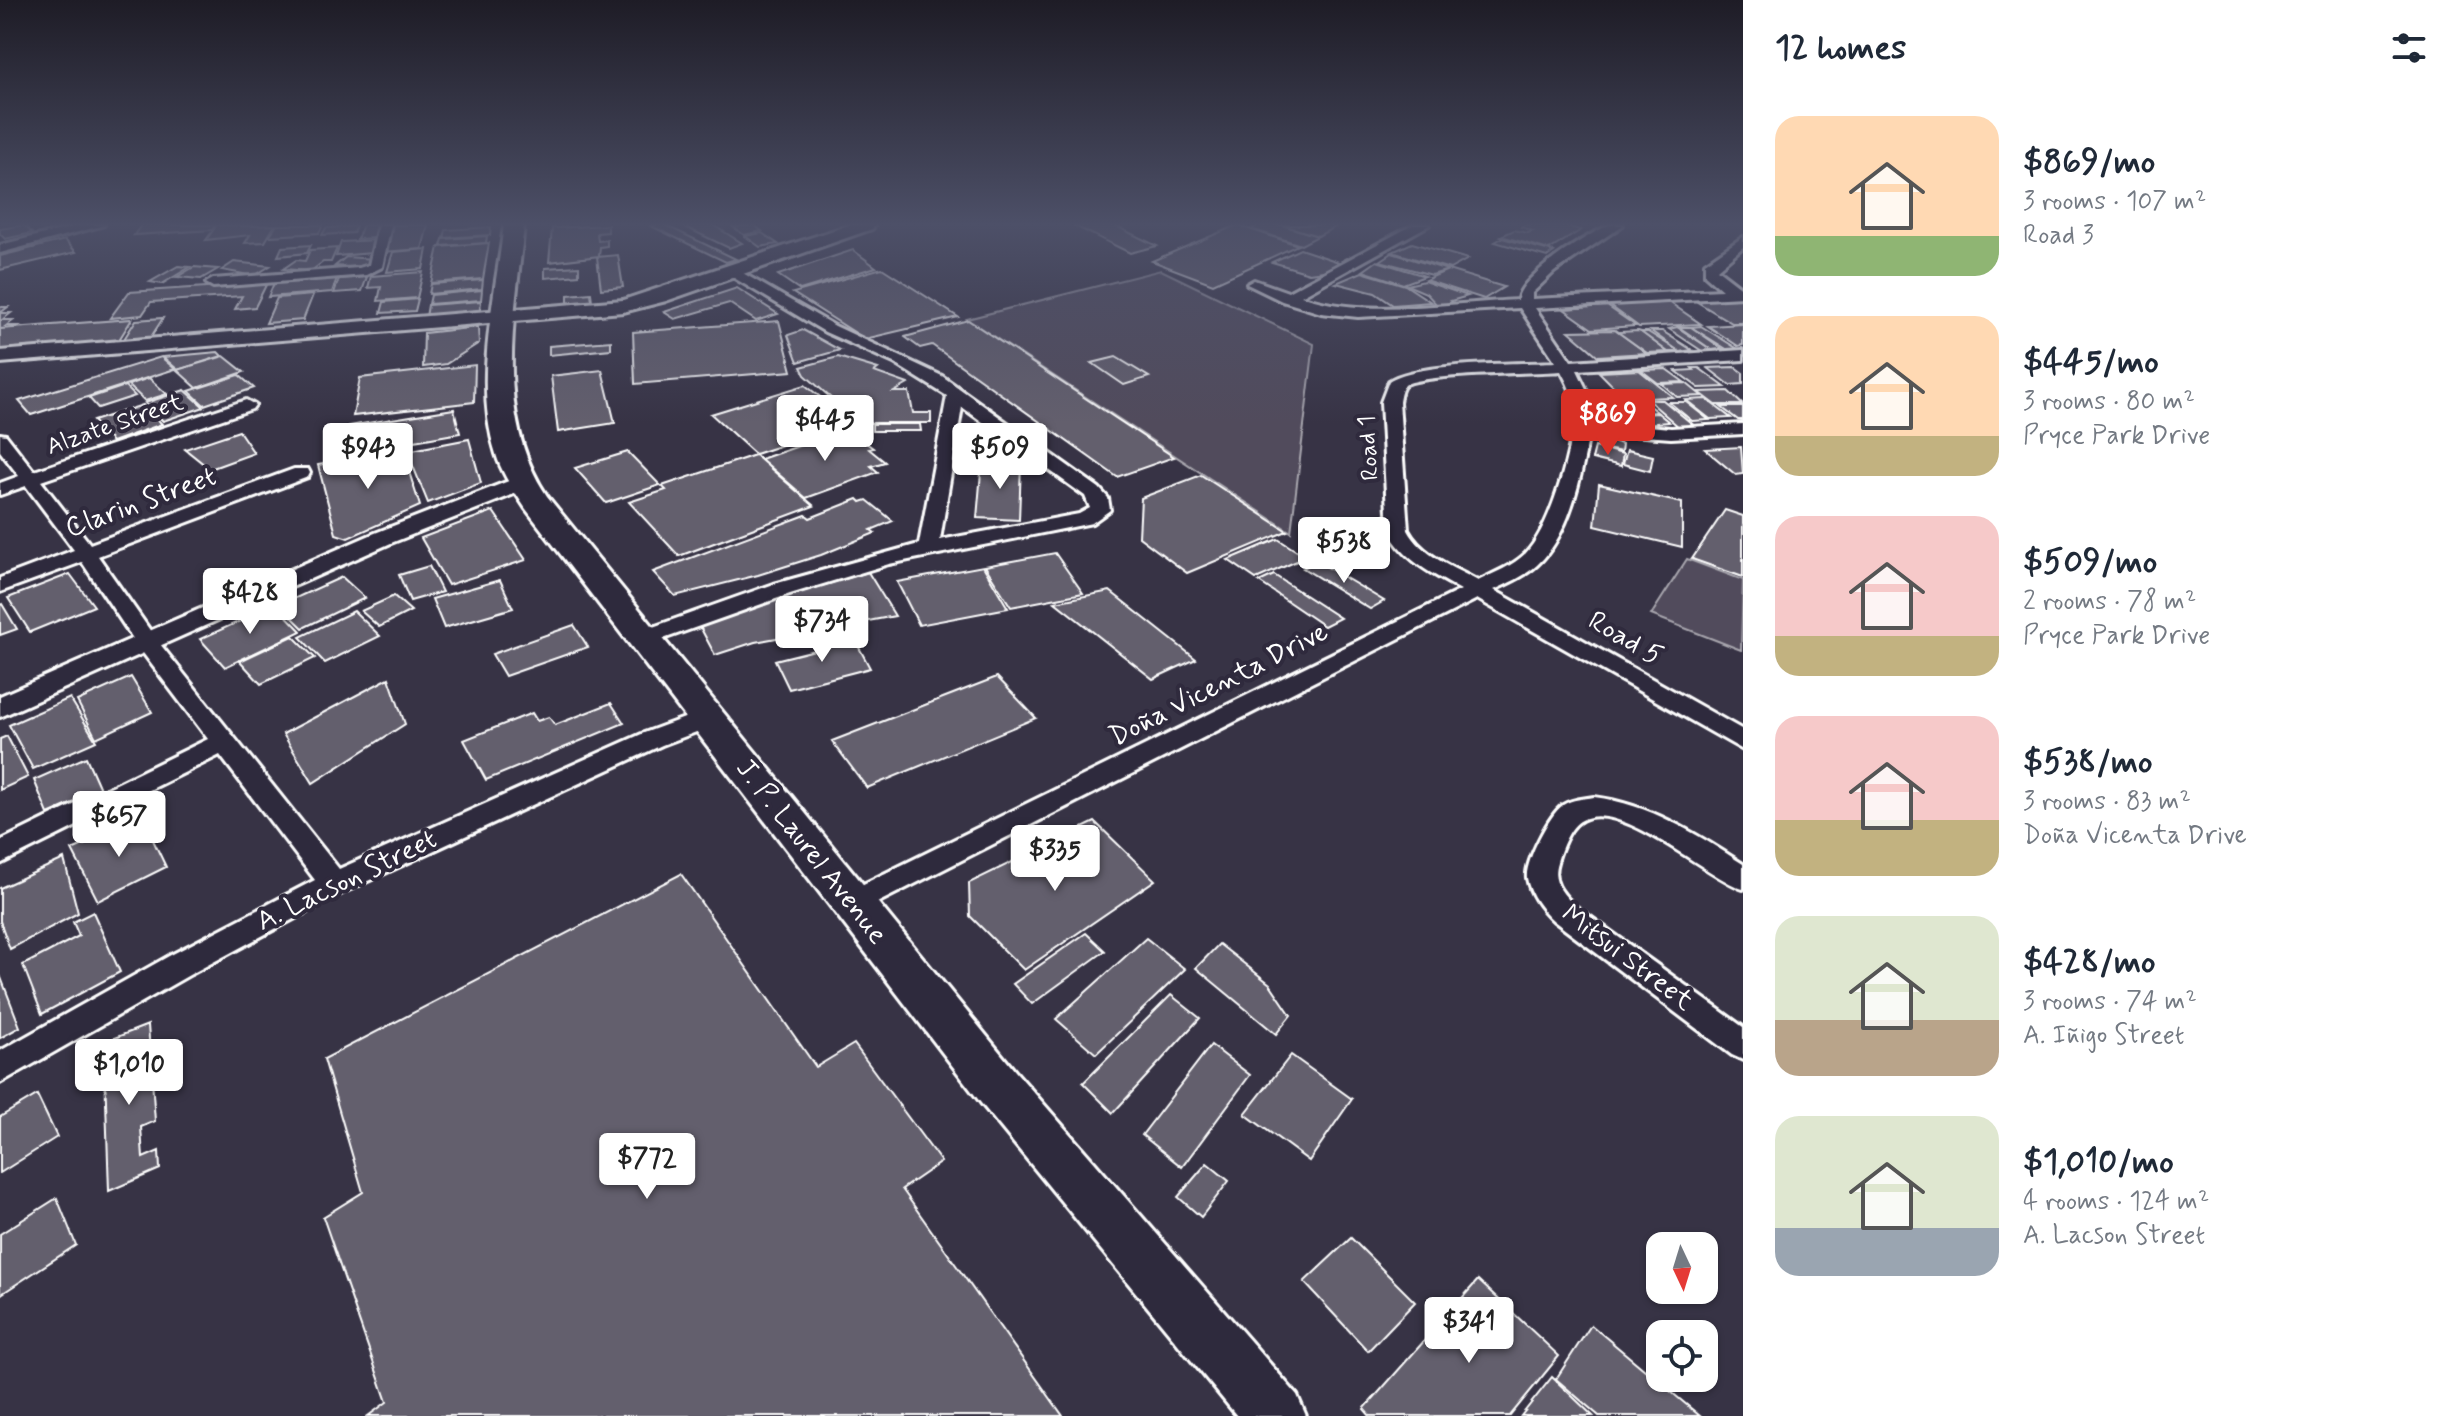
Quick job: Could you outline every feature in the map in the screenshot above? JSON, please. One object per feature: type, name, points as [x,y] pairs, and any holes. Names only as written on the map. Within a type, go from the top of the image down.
[{"type":"main road","name":"J. P. Laurel Avenue","points":[[507,291],[500,400],[502,426],[509,454],[541,509],[641,639],[1065,1169],[1276,1416]]},
{"type":"main road","points":[[0,357],[504,317],[633,304],[674,291]]},
{"type":"street","points":[[641,639],[782,589],[928,548],[1085,519],[1100,510],[1098,498],[1092,492],[956,395],[910,365],[830,329],[766,291]]},
{"type":"street","points":[[1271,291],[1321,309],[1350,312],[1740,293]]},
{"type":"street","points":[[1287,298],[1300,291]]},
{"type":"street","points":[[1525,304],[1526,291]]},
{"type":"street","name":"Doña Vicenta Drive","points":[[851,903],[1478,590],[1533,558],[1546,542],[1564,494],[1584,410],[1582,395],[1525,304]]},
{"type":"street","points":[[1564,365],[1743,355]]},
{"type":"street","name":"Road 1","points":[[1478,590],[1414,554],[1400,537],[1391,392],[1403,379],[1416,376],[1564,365]]},
{"type":"street","points":[[928,548],[956,395]]},
{"type":"street","name":"Alzate Street","points":[[0,489],[246,405]]},
{"type":"street","points":[[1581,426],[1671,433],[1743,429]]},
{"type":"street","points":[[0,439],[86,553],[148,644],[334,884]]},
{"type":"street","name":"Clarin Street","points":[[0,585],[301,473]]},
{"type":"street","points":[[0,707],[383,538],[524,482]]},
{"type":"street","name":"Road 5","points":[[1478,590],[1743,741]]},
{"type":"street","name":"A. Lacson Street","points":[[0,1068],[180,965],[334,884],[653,739],[706,719]]},
{"type":"street","points":[[0,853],[224,742]]},
{"type":"street","name":"Mitsui Street","points":[[1743,878],[1644,819],[1596,808],[1577,810],[1565,820],[1540,866],[1539,876],[1544,889],[1564,913],[1743,1045]]},
{"type":"shaded area","points":[[1078,291],[1205,291],[1314,344],[1291,532],[967,319]]},
{"type":"shaded area","points":[[1687,559],[1743,580],[1741,650],[1651,615]]},
{"type":"building","points":[[263,291],[255,307],[235,309],[242,296],[151,302],[142,315],[110,318],[129,292]]},
{"type":"building","points":[[271,291],[332,291],[332,292],[268,297]]},
{"type":"building","points":[[380,291],[419,291],[417,298],[378,301]]},
{"type":"building","points":[[430,291],[460,291],[429,294]]},
{"type":"building","points":[[482,291],[481,300],[429,304],[431,295]]},
{"type":"building","points":[[728,291],[742,291],[778,314],[756,321],[729,303],[675,319],[664,312]]},
{"type":"building","points":[[918,291],[958,317],[865,339],[793,293]]},
{"type":"building","points":[[1368,291],[1414,291],[1431,302],[1393,305]]},
{"type":"building","points":[[1421,291],[1454,291],[1468,296],[1451,301],[1455,304],[1437,305]]},
{"type":"building","points":[[1459,291],[1497,291],[1484,299]]},
{"type":"building","points":[[591,293],[592,301],[568,303],[568,295]]},
{"type":"building","points":[[313,295],[303,320],[266,323],[277,298]]},
{"type":"building","points":[[1743,296],[1743,323],[1732,323],[1694,300]]},
{"type":"building","points":[[418,299],[415,311],[381,313],[384,302]]},
{"type":"building","points":[[481,301],[480,312],[426,317],[428,305]]},
{"type":"building","points":[[1669,302],[1701,324],[1639,327],[1609,305]]},
{"type":"building","points":[[1607,306],[1636,326],[1592,329],[1564,309]]},
{"type":"building","points":[[0,313],[11,313],[2,320],[14,320],[6,326],[19,326],[9,334],[0,334]]},
{"type":"building","points":[[163,318],[151,337],[124,339],[136,320]]},
{"type":"building","points":[[132,319],[117,343],[0,352],[0,329]]},
{"type":"building","points":[[968,320],[1174,457],[1117,477],[932,345],[920,348],[905,337]]},
{"type":"building","points":[[779,321],[792,371],[635,384],[633,332]]},
{"type":"building","points":[[1743,324],[1743,345],[1738,346],[1708,326]]},
{"type":"building","points":[[1701,326],[1738,349],[1728,350],[1691,327]]},
{"type":"building","points":[[478,327],[479,343],[446,364],[423,367],[424,333]]},
{"type":"building","points":[[1677,327],[1712,350],[1702,351],[1669,329]]},
{"type":"building","points":[[1679,327],[1691,327],[1723,349],[1712,350]]},
{"type":"building","points":[[803,330],[840,350],[798,362],[788,335]]},
{"type":"building","points":[[1615,330],[1647,353],[1598,356],[1569,331]]},
{"type":"building","points":[[1638,331],[1668,352],[1647,353],[1618,332]]},
{"type":"building","points":[[1651,331],[1662,331],[1692,350],[1680,352]]},
{"type":"building","points":[[1641,332],[1648,332],[1680,352],[1668,352]]},
{"type":"building","points":[[611,341],[611,349],[549,355],[549,346]]},
{"type":"building","points":[[218,352],[222,356],[178,370],[163,357]]},
{"type":"building","points":[[224,356],[244,372],[197,388],[177,370]]},
{"type":"building","points":[[161,357],[175,369],[31,415],[19,401]]},
{"type":"building","points":[[838,357],[878,369],[874,372],[908,384],[894,392],[909,392],[913,413],[931,413],[931,423],[859,423],[805,375],[801,367]]},
{"type":"building","points":[[1116,357],[1149,377],[1124,385],[1092,363]]},
{"type":"building","points":[[475,365],[474,402],[353,416],[360,378]]},
{"type":"building","points":[[1735,367],[1743,373],[1743,384],[1730,385],[1708,368]]},
{"type":"building","points":[[1692,368],[1699,368],[1725,387],[1699,388],[1676,371],[1694,370]]},
{"type":"building","points":[[1666,369],[1684,382],[1658,383],[1641,370]]},
{"type":"building","points":[[602,370],[615,423],[558,432],[551,376]]},
{"type":"building","points":[[1639,370],[1673,397],[1645,398],[1618,391],[1599,372]]},
{"type":"building","points":[[239,375],[254,388],[204,405],[189,391]]},
{"type":"building","points":[[149,378],[167,394],[145,401],[128,385]]},
{"type":"building","points":[[1686,383],[1702,396],[1677,397],[1662,384]]},
{"type":"building","points":[[805,385],[852,422],[755,454],[711,414]]},
{"type":"building","points":[[125,386],[135,396],[98,408],[89,398]]},
{"type":"building","points":[[185,390],[204,407],[163,421],[145,403]]},
{"type":"building","points":[[1728,391],[1743,405],[1716,405],[1699,392]]},
{"type":"building","points":[[1706,399],[1731,418],[1710,419],[1686,400]]},
{"type":"building","points":[[1648,400],[1663,400],[1696,427],[1680,428]]},
{"type":"building","points":[[1644,402],[1657,412],[1623,414],[1611,404]]},
{"type":"building","points":[[1669,402],[1686,402],[1709,420],[1692,421]]},
{"type":"building","points":[[143,405],[162,424],[112,442],[93,421]]},
{"type":"building","points":[[1721,407],[1743,407],[1743,420],[1738,420]]},
{"type":"building","points":[[454,409],[460,433],[351,452],[349,426]]},
{"type":"building","points":[[1658,413],[1669,422],[1631,425],[1620,416]]},
{"type":"building","points":[[872,424],[920,424],[921,431],[872,431]]},
{"type":"building","points":[[848,429],[873,448],[869,449],[885,462],[871,466],[878,472],[806,498],[761,459]]},
{"type":"building","points":[[239,431],[254,453],[210,469],[185,449]]},
{"type":"building","points":[[1600,438],[1622,444],[1621,452],[1598,447]]},
{"type":"building","points":[[469,439],[481,483],[428,503],[407,451]]},
{"type":"building","points":[[1595,447],[1623,454],[1621,466],[1592,459]]},
{"type":"building","points":[[1741,447],[1743,474],[1736,475],[1705,449]]},
{"type":"building","points":[[402,450],[420,506],[348,538],[336,534],[318,465]]},
{"type":"building","points":[[1627,450],[1653,456],[1650,471],[1623,464]]},
{"type":"building","points":[[628,452],[660,485],[606,503],[575,468]]},
{"type":"building","points":[[755,455],[814,506],[679,556],[629,502],[666,490],[662,486]]},
{"type":"building","points":[[982,461],[1021,463],[1019,520],[977,518]]},
{"type":"building","points":[[1201,475],[1287,531],[1187,573],[1139,537],[1141,498]]},
{"type":"building","points":[[1599,484],[1682,503],[1682,547],[1595,526]]},
{"type":"building","points":[[858,499],[861,502],[867,500],[893,521],[871,530],[875,533],[821,555],[675,596],[653,572],[806,515],[810,518]]},
{"type":"building","points":[[1725,510],[1743,516],[1743,577],[1692,559]]},
{"type":"building","points":[[493,511],[526,560],[448,585],[421,538]]},
{"type":"building","points":[[1278,539],[1306,557],[1256,579],[1228,560]]},
{"type":"building","points":[[1055,553],[1083,593],[1011,607],[985,566]]},
{"type":"building","points":[[1317,561],[1384,601],[1370,609],[1303,568]]},
{"type":"building","points":[[429,566],[442,592],[410,601],[399,575]]},
{"type":"building","points":[[983,566],[1008,608],[919,625],[897,582]]},
{"type":"building","points":[[868,572],[895,616],[755,642],[715,655],[698,623]]},
{"type":"building","points":[[70,574],[94,606],[30,632],[8,598]]},
{"type":"building","points":[[1274,575],[1340,618],[1324,626],[1259,582]]},
{"type":"building","points":[[342,577],[365,598],[303,628],[280,605]]},
{"type":"building","points":[[500,580],[513,608],[444,628],[432,599]]},
{"type":"building","points":[[1110,591],[1196,659],[1153,679],[1055,602]]},
{"type":"building","points":[[394,596],[411,611],[379,627],[361,611]]},
{"type":"building","points":[[0,605],[17,629],[0,635]]},
{"type":"building","points":[[276,605],[301,631],[225,667],[200,639]]},
{"type":"building","points":[[354,611],[380,636],[325,663],[300,637]]},
{"type":"building","points":[[574,625],[588,647],[505,676],[492,654]]},
{"type":"building","points":[[293,636],[315,658],[261,684],[240,661]]},
{"type":"building","points":[[855,640],[870,668],[789,689],[775,660]]},
{"type":"building","points":[[131,677],[152,712],[96,738],[77,701]]},
{"type":"building","points":[[997,677],[1036,718],[867,788],[832,741]]},
{"type":"building","points":[[389,678],[405,724],[313,783],[283,734]]},
{"type":"building","points":[[70,698],[96,741],[33,769],[9,725]]},
{"type":"building","points":[[611,703],[624,723],[486,780],[464,740],[532,713],[537,721],[549,717],[555,725]]},
{"type":"building","points":[[7,736],[28,777],[0,790],[0,739]]},
{"type":"building","points":[[86,757],[101,791],[48,814],[34,780]]},
{"type":"building","points":[[143,819],[166,867],[98,901],[72,850]]},
{"type":"building","points":[[1095,822],[1155,880],[1024,970],[970,916],[969,883]]},
{"type":"building","points":[[64,859],[78,913],[10,949],[0,921],[0,888]]},
{"type":"building","points":[[681,874],[816,1067],[854,1044],[941,1162],[902,1189],[1063,1416],[368,1416],[387,1402],[323,1217],[363,1192],[324,1059]]},
{"type":"building","points":[[93,912],[120,972],[42,1014],[23,965],[79,936],[73,922]]},
{"type":"building","points":[[1086,933],[1105,951],[1032,1004],[1013,984]]},
{"type":"building","points":[[1146,938],[1185,969],[1096,1054],[1056,1019]]},
{"type":"building","points":[[1219,944],[1270,984],[1291,1015],[1276,1034],[1196,968]]},
{"type":"building","points":[[0,975],[20,1027],[0,1038]]},
{"type":"building","points":[[1171,995],[1200,1018],[1113,1113],[1083,1083]]},
{"type":"building","points":[[148,1025],[155,1121],[141,1127],[143,1158],[159,1151],[160,1169],[109,1191],[104,1042]]},
{"type":"building","points":[[1211,1045],[1250,1075],[1182,1167],[1142,1135]]},
{"type":"building","points":[[1291,1055],[1352,1099],[1309,1161],[1245,1114]]},
{"type":"building","points":[[37,1095],[57,1137],[0,1173],[0,1117]]},
{"type":"building","points":[[1207,1163],[1229,1181],[1201,1217],[1178,1197]]},
{"type":"building","points":[[57,1198],[76,1245],[0,1295],[0,1234]]},
{"type":"building","points":[[1351,1238],[1415,1302],[1368,1351],[1304,1282]]},
{"type":"building","points":[[1478,1280],[1559,1356],[1510,1416],[1370,1416],[1364,1409]]},
{"type":"building","points":[[1591,1325],[1646,1371],[1646,1392],[1671,1392],[1700,1416],[1599,1416],[1556,1379]]},
{"type":"building","points":[[1552,1377],[1593,1416],[1521,1416]]}]
